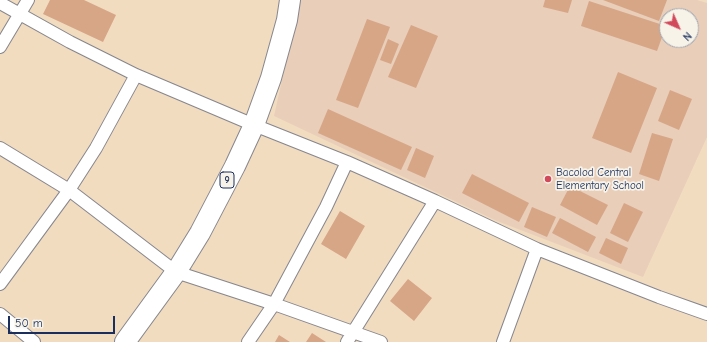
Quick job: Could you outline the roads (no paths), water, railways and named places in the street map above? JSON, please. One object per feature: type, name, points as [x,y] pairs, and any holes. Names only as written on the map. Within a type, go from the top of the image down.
[{"type":"highway","name":"9","points":[[125,342],[176,272],[200,233],[235,166],[254,125],[270,78],[287,20],[290,0]]},
{"type":"street","points":[[0,47],[28,0]]},
{"type":"street","points":[[0,3],[70,42],[136,75],[346,162],[435,201],[537,249],[652,295],[707,314]]},
{"type":"street","points":[[0,284],[69,190],[96,148],[136,75]]},
{"type":"street","points":[[0,148],[69,190],[176,272],[274,304],[350,337],[381,342]]},
{"type":"street","points":[[248,342],[274,304],[326,207],[346,162]]},
{"type":"street","points":[[350,337],[435,201]]},
{"type":"street","points":[[503,342],[537,249]]},
{"type":"street","points":[[0,314],[34,342]]},
{"type":"place","name":"Bacolod Central Elementary School","points":[[548,179]]}]
